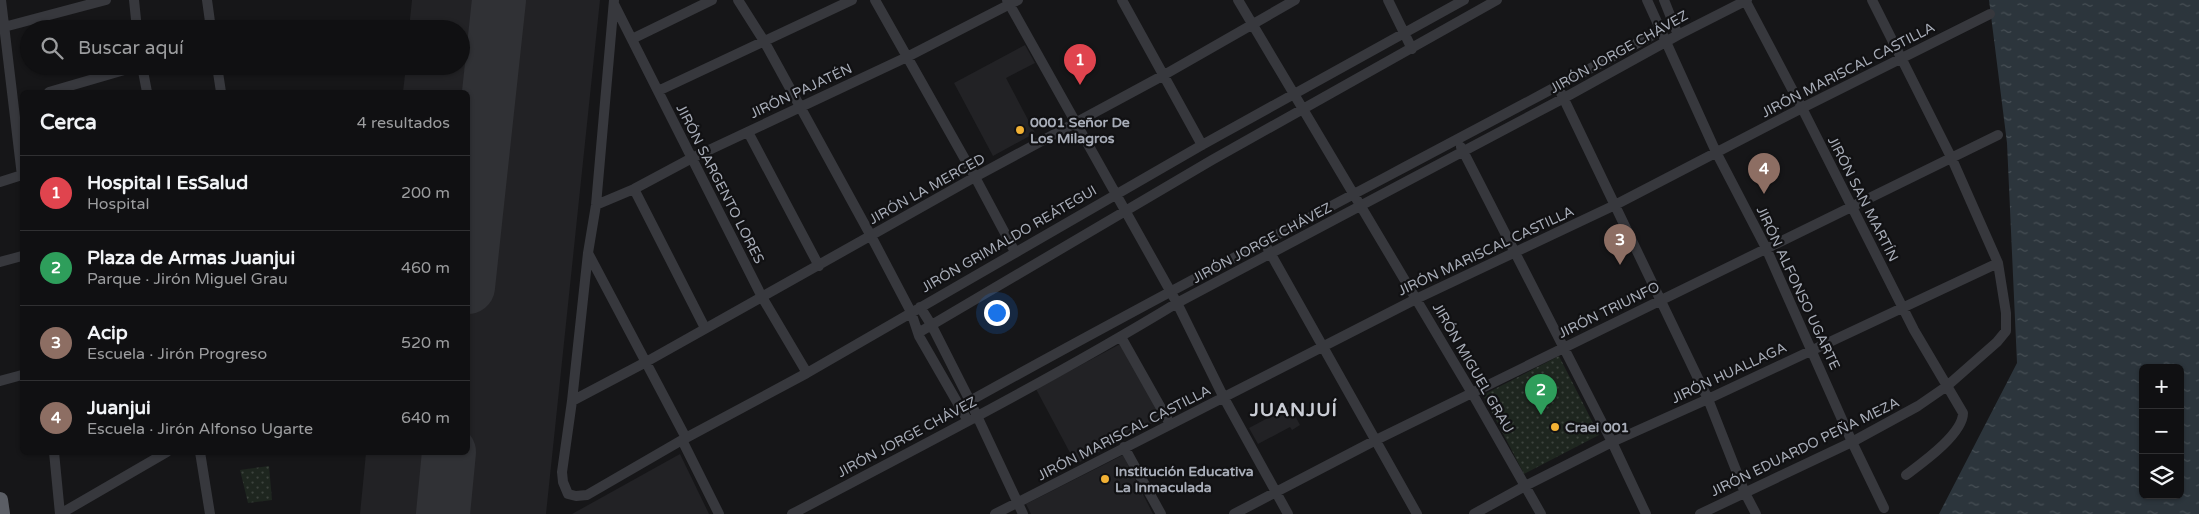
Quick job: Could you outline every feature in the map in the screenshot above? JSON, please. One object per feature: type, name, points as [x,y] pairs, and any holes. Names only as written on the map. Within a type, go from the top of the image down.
[{"type":"highway","points":[[0,500],[2,514]]},
{"type":"street","points":[[1,0],[4,28],[18,101],[20,138]]},
{"type":"street","points":[[33,20],[106,0]]},
{"type":"street","points":[[134,0],[136,20]]},
{"type":"street","points":[[207,0],[210,20]]},
{"type":"street","points":[[632,39],[712,0]]},
{"type":"street","points":[[738,0],[764,41],[871,236],[915,310],[932,326],[970,401],[972,419]]},
{"type":"street","points":[[658,91],[852,0]]},
{"type":"street","points":[[875,0],[1015,252]]},
{"type":"street","points":[[1122,0],[1202,145]]},
{"type":"street","name":"JIRÓN MIGUEL GRAU","points":[[1238,0],[1362,206],[1541,514]]},
{"type":"street","name":"JIRÓN LA MERCED","points":[[572,401],[646,362],[1076,122],[1164,75],[1295,0]]},
{"type":"street","points":[[1388,0],[1412,49]]},
{"type":"street","name":"JIRÓN GRIMALDO REÁTEGUI","points":[[572,401],[562,472],[563,482],[568,494],[576,496],[587,495],[684,439],[807,373],[1202,145],[1464,0]]},
{"type":"street","points":[[918,333],[1303,108],[1497,0]]},
{"type":"street","name":"JIRÓN ALFONSO UGARTE","points":[[1647,0],[1716,152],[1766,248],[1852,442],[1884,508]]},
{"type":"street","points":[[1664,0],[1678,35]]},
{"type":"street","name":"JIRÓN JORGE CHÁVEZ","points":[[792,514],[972,419],[1121,337],[1177,303],[1746,0]]},
{"type":"street","name":"JIRÓN SAN MARTÍN","points":[[1746,0],[1902,307],[1960,407],[1963,419],[1952,436],[1906,475]]},
{"type":"street","points":[[1872,0],[1952,159],[1998,262]]},
{"type":"street","points":[[572,401],[588,253],[596,205],[614,2]]},
{"type":"street","name":"JIRÓN SARGENTO LORES","points":[[614,2],[762,297],[807,373]]},
{"type":"street","points":[[1011,2],[1177,303],[1224,398],[1288,514]]},
{"type":"street","name":"JIRÓN PAJATÉN","points":[[596,205],[634,189],[692,158],[907,57],[1011,2]]},
{"type":"street","name":"JIRÓN MARISCAL CASTILLA","points":[[995,514],[1416,299],[1615,205],[1802,108],[1990,14]]},
{"type":"street","points":[[4,28],[20,24]]},
{"type":"street","name":"JIRÓN JORGE CHÁVEZ","points":[[959,407],[1354,193],[1458,140],[1660,31]]},
{"type":"street","points":[[56,90],[108,75]]},
{"type":"street","points":[[142,75],[146,90]]},
{"type":"street","points":[[218,75],[221,90]]},
{"type":"street","points":[[1558,86],[1708,399],[1745,493],[1756,514]]},
{"type":"street","points":[[748,132],[819,266]]},
{"type":"street","name":"JIRÓN TRIUNFO","points":[[1234,514],[1374,441],[1661,299],[1998,136]]},
{"type":"street","points":[[1458,140],[1562,348],[1612,442],[1646,514]]},
{"type":"street","points":[[0,182],[20,177]]},
{"type":"street","points":[[634,189],[706,328]]},
{"type":"street","points":[[1263,243],[1271,254],[1374,441],[1417,514]]},
{"type":"street","points":[[588,253],[646,362],[719,514]]},
{"type":"street","points":[[0,262],[20,257]]},
{"type":"street","name":"JIRÓN HUALLAGA","points":[[1474,514],[1612,442],[1708,399],[1998,262]]},
{"type":"street","name":"JIRÓN EDUARDO PEÑA MEZA","points":[[1700,514],[1852,442],[1918,406],[1947,386],[1997,342],[2006,330],[2006,313],[1998,262]]},
{"type":"street","points":[[915,310],[918,333],[959,407],[972,419],[1023,514]]},
{"type":"street","points":[[1121,337],[1170,424]]},
{"type":"street","points":[[0,381],[20,376]]},
{"type":"street","points":[[1124,447],[1161,514]]},
{"type":"street","points":[[54,455],[60,514],[162,455]]},
{"type":"street","points":[[200,455],[210,514]]},
{"type":"shaded area","points":[[412,0],[600,0],[546,514],[360,514],[366,455],[470,455],[470,90],[403,90],[405,75],[470,75],[470,20],[410,20]]},
{"type":"shaded area","points":[[1025,45],[1035,63],[1006,78],[1035,133],[993,156],[954,83]]},
{"type":"shaded area","points":[[1122,343],[1162,418],[1076,464],[1036,389]]},
{"type":"shaded area","points":[[1559,356],[1599,435],[1524,474],[1483,395]]},
{"type":"shaded area","points":[[1290,406],[1300,425],[1292,430],[1290,427],[1258,444],[1249,428]]},
{"type":"shaded area","points":[[680,454],[709,514],[572,514]]},
{"type":"shaded area","name":"Institución Educativa La Inmaculada","points":[[1123,455],[1153,514],[1031,514],[1026,504]]},
{"type":"shaded area","points":[[269,466],[272,500],[248,503],[240,470]]},
{"type":"water","points":[[1989,0],[2199,0],[2199,514],[1939,514],[2017,363],[2007,143]]},
{"type":"runway","points":[[470,268],[499,0]]},
{"type":"runway","points":[[443,514],[449,455]]},
{"type":"place","name":"Hospital I EsSalud","points":[[1080,85]]},
{"type":"place","name":"0001 Señor De Los Milagros","points":[[1020,130]]},
{"type":"place","name":"Juanjui","points":[[1764,194]]},
{"type":"place","name":"Acip","points":[[1620,265]]},
{"type":"place","name":"Plaza de Armas Juanjui","points":[[1541,415]]},
{"type":"place","name":"Craei 001","points":[[1555,427]]},
{"type":"place","name":"Institución Educativa La Inmaculada","points":[[1105,479]]},
{"type":"district","name":"JUANJUÍ","points":[[1294,410]]}]
